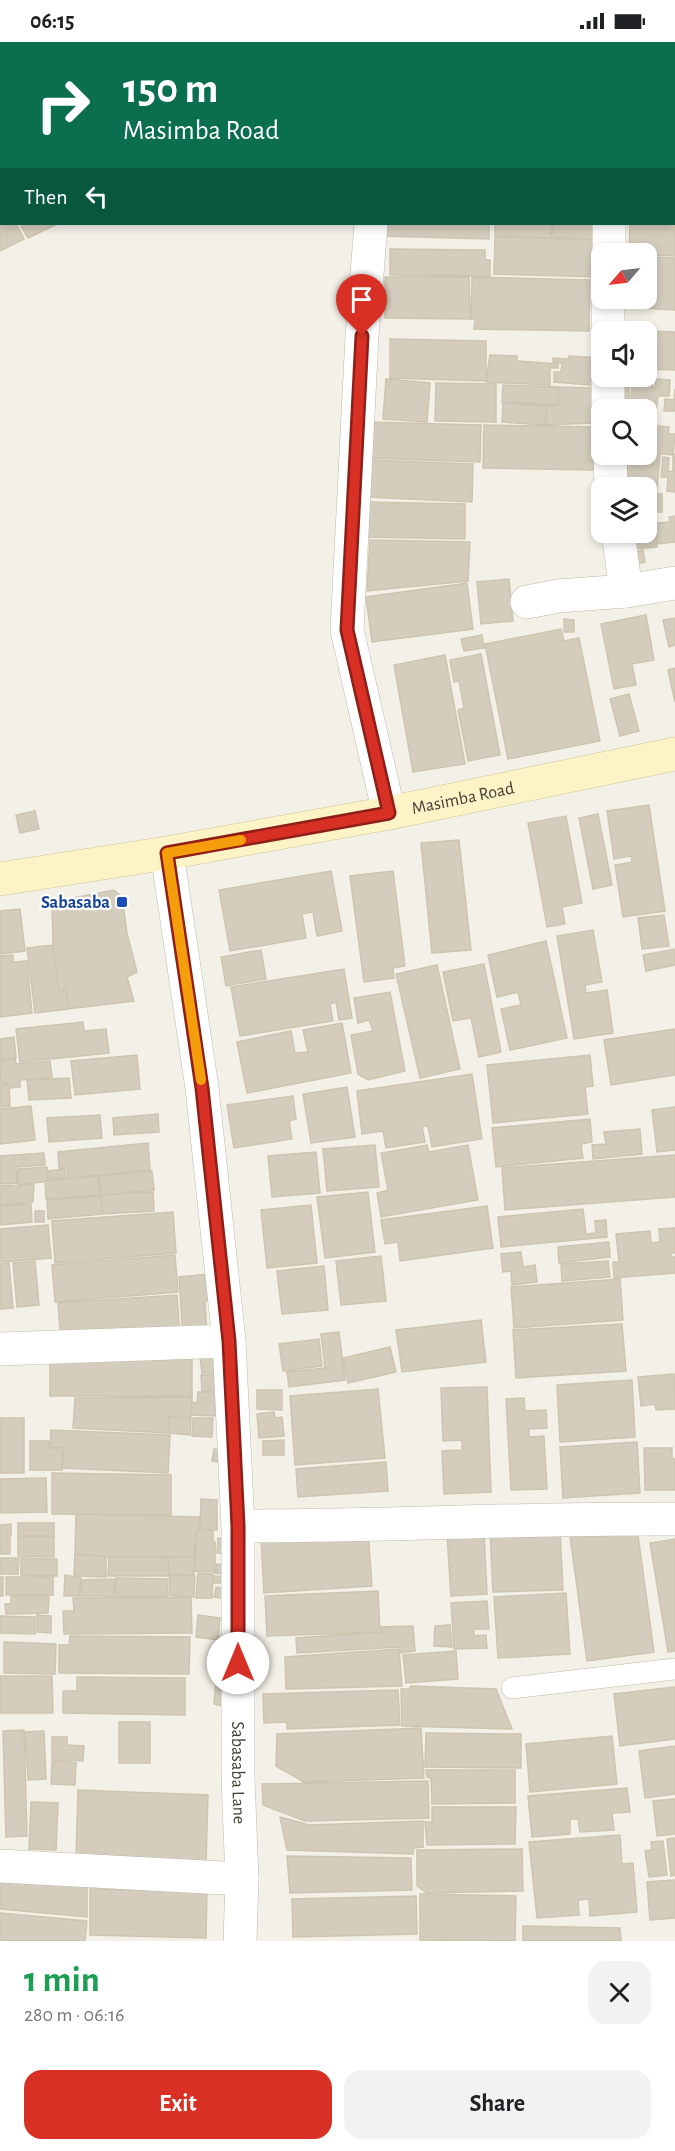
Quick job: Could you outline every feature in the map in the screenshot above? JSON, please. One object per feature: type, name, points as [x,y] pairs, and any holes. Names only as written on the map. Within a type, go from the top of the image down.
[{"type":"street","points":[[371,225],[362,336],[347,630],[389,813]]},
{"type":"street","points":[[609,225],[609,243]]},
{"type":"street","points":[[619,543],[626,591]]},
{"type":"street","points":[[527,602],[558,596],[626,591],[675,583]]},
{"type":"street","name":"Masimba Road","points":[[0,879],[167,853],[389,813],[675,754]]},
{"type":"street","name":"Sabasaba Lane","points":[[167,853],[202,1088],[229,1341],[238,1526],[238,1778],[242,1879],[240,1941]]},
{"type":"street","points":[[0,1349],[229,1341]]},
{"type":"street","points":[[238,1526],[675,1519]]},
{"type":"street","points":[[0,1866],[242,1879]]},
{"type":"lane","points":[[512,1688],[675,1669]]},
{"type":"building","points":[[0,225],[17,225],[24,239],[0,251]]},
{"type":"building","points":[[21,225],[55,225],[28,238]]},
{"type":"building","points":[[377,225],[489,225],[489,239],[377,236]]},
{"type":"building","points":[[495,225],[552,225],[551,238],[495,236]]},
{"type":"building","points":[[553,225],[601,225],[600,240],[553,237]]},
{"type":"building","points":[[630,225],[674,225],[675,256],[657,255],[657,243],[629,243]]},
{"type":"building","points":[[495,237],[601,240],[601,243],[591,243],[591,277],[494,274]]},
{"type":"building","points":[[390,249],[485,250],[485,260],[490,260],[490,276],[390,275]]},
{"type":"building","points":[[657,257],[675,258],[675,310],[657,309]]},
{"type":"building","points":[[385,277],[469,277],[470,319],[385,318]]},
{"type":"building","points":[[472,277],[590,280],[589,331],[474,329],[475,319],[471,319]]},
{"type":"building","points":[[657,331],[675,332],[675,370],[657,369]]},
{"type":"building","points":[[390,339],[486,341],[486,381],[390,378]]},
{"type":"building","points":[[490,355],[517,356],[517,361],[558,364],[558,368],[550,368],[550,385],[486,382]]},
{"type":"building","points":[[569,356],[591,357],[591,385],[554,382],[554,372],[561,372],[562,363],[553,362],[553,358],[569,359]]},
{"type":"building","points":[[386,379],[430,383],[427,422],[383,419]]},
{"type":"building","points":[[657,379],[670,380],[669,396],[658,396],[657,404],[657,399],[631,399],[632,387],[657,387]]},
{"type":"building","points":[[436,383],[496,384],[496,422],[435,421]]},
{"type":"building","points":[[503,385],[559,387],[558,405],[502,402]]},
{"type":"building","points":[[559,387],[594,388],[594,399],[591,399],[591,423],[546,425],[546,405],[558,406]]},
{"type":"building","points":[[610,387],[629,387],[629,399],[611,399]]},
{"type":"building","points":[[675,389],[675,411],[664,411],[665,399],[674,400]]},
{"type":"building","points":[[503,403],[546,406],[545,425],[502,422]]},
{"type":"building","points":[[367,422],[481,425],[480,462],[366,458]]},
{"type":"building","points":[[484,425],[591,427],[591,465],[594,465],[594,470],[483,468]]},
{"type":"building","points":[[657,426],[669,427],[668,434],[675,434],[673,455],[657,453]]},
{"type":"building","points":[[673,454],[675,454],[675,472],[673,471]]},
{"type":"building","points":[[657,455],[660,455],[657,490],[657,477],[618,477],[616,465],[657,465]]},
{"type":"building","points":[[663,457],[669,458],[668,471],[675,472],[675,492],[667,491],[668,477],[661,477]]},
{"type":"building","points":[[369,460],[473,464],[472,502],[367,497]]},
{"type":"building","points":[[657,494],[662,494],[662,512],[657,512]]},
{"type":"building","points":[[366,502],[465,504],[465,539],[366,537]]},
{"type":"building","points":[[675,516],[675,542],[657,544],[657,523],[670,522],[669,517]]},
{"type":"building","points":[[370,540],[470,542],[468,581],[367,591]]},
{"type":"building","points":[[634,543],[657,543],[657,547],[635,549]]},
{"type":"building","points":[[643,550],[645,562],[628,566],[625,555]]},
{"type":"building","points":[[509,579],[513,621],[481,624],[477,582]]},
{"type":"building","points":[[467,583],[473,629],[372,642],[366,597]]},
{"type":"building","points":[[646,615],[654,660],[632,664],[636,685],[614,689],[601,624]]},
{"type":"building","points":[[675,618],[675,645],[669,647],[663,620]]},
{"type":"building","points":[[564,619],[574,620],[574,632],[564,632]]},
{"type":"building","points":[[561,629],[564,641],[579,638],[600,741],[508,759],[485,644]]},
{"type":"building","points":[[482,635],[484,648],[464,651],[461,639]]},
{"type":"building","points":[[481,654],[500,755],[468,761],[458,710],[464,708],[459,681],[454,682],[450,660]]},
{"type":"building","points":[[445,655],[465,764],[413,772],[394,665]]},
{"type":"building","points":[[675,668],[675,702],[668,670]]},
{"type":"building","points":[[629,694],[639,731],[620,736],[610,699]]},
{"type":"building","points":[[649,805],[665,911],[623,917],[615,865],[632,862],[631,856],[614,859],[607,811]]},
{"type":"building","points":[[35,811],[39,829],[20,833],[16,815]]},
{"type":"building","points":[[598,814],[612,885],[593,889],[579,818]]},
{"type":"building","points":[[566,816],[582,903],[562,907],[565,924],[547,927],[528,823]]},
{"type":"building","points":[[459,840],[471,950],[432,953],[421,843]]},
{"type":"building","points":[[331,871],[342,931],[317,936],[313,912],[302,914],[306,938],[230,951],[219,890]]},
{"type":"building","points":[[393,871],[405,966],[393,968],[394,978],[364,982],[350,876]]},
{"type":"building","points":[[114,890],[122,897],[127,933],[137,972],[127,977],[134,1001],[68,1009],[66,991],[59,992],[53,945],[52,902]]},
{"type":"building","points":[[20,909],[25,951],[0,954],[0,911]]},
{"type":"building","points":[[664,915],[669,946],[642,949],[638,918]]},
{"type":"building","points":[[593,930],[602,982],[585,985],[586,993],[607,990],[613,1033],[574,1039],[557,936]]},
{"type":"building","points":[[546,941],[567,1038],[510,1050],[501,1009],[521,1005],[518,992],[497,997],[488,955]]},
{"type":"building","points":[[53,945],[59,992],[66,991],[68,1009],[35,1013],[27,948]]},
{"type":"building","points":[[675,949],[675,965],[646,971],[643,955]]},
{"type":"building","points":[[261,950],[266,979],[226,986],[221,957]]},
{"type":"building","points":[[13,955],[13,962],[27,961],[32,1013],[0,1017],[0,956]]},
{"type":"building","points":[[484,964],[501,1052],[479,1057],[471,1018],[453,1021],[443,972]]},
{"type":"building","points":[[437,965],[460,1069],[420,1078],[396,974]]},
{"type":"building","points":[[344,969],[352,1018],[339,1020],[336,1002],[330,1004],[333,1021],[240,1036],[231,987]]},
{"type":"building","points":[[390,992],[405,1071],[368,1080],[358,1074],[351,1035],[373,1031],[369,1020],[358,1023],[354,998]]},
{"type":"building","points":[[83,1022],[84,1031],[106,1029],[109,1053],[20,1062],[16,1029]]},
{"type":"building","points":[[342,1023],[351,1073],[247,1093],[237,1042],[291,1031],[295,1053],[308,1052],[303,1030]]},
{"type":"building","points":[[675,1029],[675,1075],[611,1085],[604,1040]]},
{"type":"building","points":[[14,1037],[16,1058],[0,1060],[0,1039]]},
{"type":"building","points":[[137,1055],[140,1089],[75,1095],[71,1061]]},
{"type":"building","points":[[590,1055],[593,1086],[585,1087],[588,1114],[493,1123],[487,1065]]},
{"type":"building","points":[[15,1059],[16,1064],[50,1061],[52,1077],[20,1080],[20,1087],[9,1088],[9,1084],[0,1084],[1,1060]]},
{"type":"building","points":[[472,1074],[482,1139],[432,1147],[428,1126],[422,1126],[425,1142],[386,1148],[383,1131],[362,1134],[357,1091]]},
{"type":"building","points":[[69,1078],[71,1098],[29,1100],[27,1080]]},
{"type":"building","points":[[9,1085],[10,1106],[0,1107],[0,1086]]},
{"type":"building","points":[[347,1087],[355,1137],[311,1143],[303,1094]]},
{"type":"building","points":[[293,1096],[296,1119],[289,1121],[292,1139],[234,1148],[227,1105]]},
{"type":"building","points":[[31,1106],[35,1140],[0,1144],[0,1109]]},
{"type":"building","points":[[675,1107],[675,1150],[657,1152],[652,1110]]},
{"type":"building","points":[[158,1114],[159,1132],[114,1135],[113,1118]]},
{"type":"building","points":[[100,1115],[102,1138],[49,1142],[47,1118]]},
{"type":"building","points":[[590,1119],[592,1142],[581,1144],[583,1158],[496,1167],[492,1128]]},
{"type":"building","points":[[640,1129],[642,1154],[593,1159],[592,1145],[606,1144],[604,1132]]},
{"type":"building","points":[[148,1143],[150,1170],[68,1178],[67,1168],[59,1168],[58,1152]]},
{"type":"building","points":[[375,1145],[379,1187],[327,1191],[323,1149]]},
{"type":"building","points":[[427,1145],[429,1152],[468,1145],[478,1200],[381,1217],[377,1193],[388,1190],[381,1153]]},
{"type":"building","points":[[316,1152],[320,1193],[272,1197],[268,1156]]},
{"type":"building","points":[[44,1153],[45,1165],[16,1167],[17,1183],[0,1184],[0,1156]]},
{"type":"building","points":[[675,1155],[675,1197],[505,1210],[502,1168]]},
{"type":"building","points":[[47,1167],[48,1179],[44,1179],[43,1182],[18,1184],[18,1169]]},
{"type":"building","points":[[65,1169],[66,1178],[49,1179],[48,1171]]},
{"type":"building","points":[[152,1171],[154,1190],[101,1195],[99,1176]]},
{"type":"building","points":[[98,1176],[100,1195],[46,1199],[45,1181]]},
{"type":"building","points":[[34,1184],[33,1202],[0,1205],[0,1186]]},
{"type":"building","points":[[153,1192],[154,1211],[103,1214],[101,1195]]},
{"type":"building","points":[[368,1192],[375,1252],[325,1258],[317,1197]]},
{"type":"building","points":[[101,1196],[103,1214],[48,1219],[47,1200]]},
{"type":"building","points":[[31,1204],[32,1222],[0,1225],[0,1206]]},
{"type":"building","points":[[311,1205],[317,1263],[267,1268],[261,1210]]},
{"type":"building","points":[[487,1206],[493,1248],[400,1261],[398,1242],[385,1244],[381,1220]]},
{"type":"building","points":[[583,1209],[586,1234],[596,1233],[595,1221],[606,1220],[607,1237],[501,1247],[498,1217]]},
{"type":"building","points":[[35,1211],[44,1211],[44,1222],[35,1222]]},
{"type":"building","points":[[173,1212],[176,1253],[55,1263],[52,1221]]},
{"type":"building","points":[[48,1225],[51,1258],[0,1262],[0,1229]]},
{"type":"building","points":[[675,1228],[675,1253],[671,1253],[671,1257],[675,1257],[675,1273],[614,1278],[613,1262],[619,1262],[616,1234],[650,1231],[651,1243],[660,1242],[659,1229]]},
{"type":"building","points":[[609,1242],[610,1257],[559,1263],[558,1247]]},
{"type":"building","points":[[521,1252],[523,1267],[535,1265],[537,1282],[512,1285],[511,1271],[503,1272],[501,1254]]},
{"type":"building","points":[[175,1255],[178,1292],[55,1302],[52,1265]]},
{"type":"building","points":[[381,1256],[386,1301],[341,1305],[336,1261]]},
{"type":"building","points":[[35,1261],[39,1305],[17,1307],[13,1263]]},
{"type":"building","points":[[608,1261],[610,1277],[562,1281],[561,1264]]},
{"type":"building","points":[[9,1263],[13,1308],[0,1309],[0,1264]]},
{"type":"building","points":[[324,1266],[328,1310],[282,1314],[277,1271]]},
{"type":"building","points":[[210,1274],[212,1300],[205,1301],[207,1338],[183,1339],[179,1277]]},
{"type":"building","points":[[620,1279],[623,1320],[514,1328],[511,1287]]},
{"type":"building","points":[[177,1295],[180,1336],[61,1343],[58,1303]]},
{"type":"building","points":[[481,1320],[486,1362],[402,1372],[396,1330]]},
{"type":"building","points":[[622,1324],[626,1371],[516,1378],[513,1330]]},
{"type":"building","points":[[339,1332],[345,1380],[289,1387],[287,1372],[325,1368],[321,1334]]},
{"type":"building","points":[[319,1339],[322,1366],[283,1371],[279,1344]]},
{"type":"building","points":[[213,1347],[215,1372],[202,1373],[199,1349]]},
{"type":"building","points":[[390,1347],[396,1372],[348,1383],[343,1358]]},
{"type":"building","points":[[50,1352],[192,1352],[192,1396],[50,1396]]},
{"type":"building","points":[[214,1374],[216,1390],[202,1391],[201,1375]]},
{"type":"building","points":[[674,1374],[675,1409],[656,1410],[655,1404],[641,1406],[638,1377]]},
{"type":"building","points":[[632,1380],[635,1437],[560,1442],[557,1385]]},
{"type":"building","points":[[487,1387],[491,1492],[444,1494],[442,1451],[462,1450],[462,1440],[443,1441],[441,1388]]},
{"type":"building","points":[[378,1389],[385,1458],[295,1465],[290,1396]]},
{"type":"building","points":[[257,1390],[282,1390],[282,1410],[257,1409]]},
{"type":"building","points":[[198,1392],[218,1392],[218,1416],[191,1415],[192,1402],[197,1403]]},
{"type":"building","points":[[192,1397],[191,1418],[169,1417],[168,1433],[73,1428],[75,1398]]},
{"type":"building","points":[[524,1398],[525,1411],[546,1410],[547,1428],[529,1429],[529,1437],[544,1436],[547,1489],[511,1490],[506,1399]]},
{"type":"building","points":[[274,1412],[275,1418],[282,1417],[284,1436],[259,1438],[257,1414]]},
{"type":"building","points":[[169,1417],[191,1418],[190,1435],[168,1433]]},
{"type":"building","points":[[0,1418],[24,1418],[24,1473],[0,1473]]},
{"type":"building","points":[[193,1418],[213,1418],[212,1437],[192,1436]]},
{"type":"building","points":[[51,1430],[170,1435],[168,1473],[62,1468],[64,1448],[50,1447]]},
{"type":"building","points":[[284,1440],[284,1455],[263,1455],[263,1441]]},
{"type":"building","points":[[30,1441],[49,1441],[49,1448],[62,1448],[62,1470],[30,1470]]},
{"type":"building","points":[[637,1442],[640,1493],[563,1498],[560,1447]]},
{"type":"building","points":[[644,1448],[672,1448],[672,1459],[675,1459],[675,1490],[645,1490]]},
{"type":"building","points":[[214,1449],[225,1451],[222,1463],[212,1461]]},
{"type":"building","points":[[386,1462],[388,1491],[298,1497],[296,1469]]},
{"type":"building","points":[[52,1473],[171,1475],[171,1515],[52,1514]]},
{"type":"building","points":[[46,1478],[47,1512],[0,1513],[0,1479]]},
{"type":"building","points":[[201,1499],[217,1500],[217,1530],[200,1529]]},
{"type":"building","points":[[76,1514],[200,1517],[200,1529],[196,1531],[194,1557],[109,1557],[75,1554]]},
{"type":"building","points":[[18,1523],[54,1523],[54,1536],[18,1536]]},
{"type":"building","points":[[11,1524],[11,1535],[0,1535],[0,1525]]},
{"type":"building","points":[[637,1528],[654,1652],[587,1661],[570,1536]]},
{"type":"building","points":[[560,1530],[563,1590],[493,1592],[490,1532]]},
{"type":"building","points":[[196,1531],[213,1531],[215,1572],[195,1571]]},
{"type":"building","points":[[368,1532],[372,1586],[264,1593],[261,1538]]},
{"type":"building","points":[[484,1533],[487,1594],[451,1596],[447,1535]]},
{"type":"building","points":[[18,1536],[54,1537],[54,1557],[18,1556]]},
{"type":"building","points":[[0,1537],[10,1537],[10,1554],[0,1554]]},
{"type":"building","points":[[218,1538],[229,1539],[228,1554],[217,1553]]},
{"type":"building","points":[[675,1539],[675,1651],[668,1652],[650,1543]]},
{"type":"building","points":[[75,1554],[106,1556],[106,1577],[74,1576]]},
{"type":"building","points":[[168,1556],[169,1576],[108,1576],[109,1557]]},
{"type":"building","points":[[168,1557],[194,1557],[194,1575],[169,1574]]},
{"type":"building","points":[[0,1558],[19,1558],[18,1574],[0,1574]]},
{"type":"building","points":[[21,1558],[57,1559],[57,1576],[21,1575]]},
{"type":"building","points":[[217,1564],[231,1566],[230,1575],[215,1573]]},
{"type":"building","points":[[198,1573],[213,1574],[212,1598],[196,1598]]},
{"type":"building","points":[[65,1575],[81,1578],[79,1596],[64,1596]]},
{"type":"building","points":[[170,1575],[195,1576],[194,1597],[169,1595]]},
{"type":"building","points":[[214,1576],[226,1577],[226,1583],[213,1583]]},
{"type":"building","points":[[0,1577],[3,1577],[3,1596],[0,1596]]},
{"type":"building","points":[[6,1577],[53,1577],[53,1595],[6,1595]]},
{"type":"building","points":[[116,1578],[168,1579],[167,1596],[116,1596]]},
{"type":"building","points":[[115,1579],[114,1596],[80,1596],[82,1580]]},
{"type":"building","points":[[216,1587],[232,1590],[231,1599],[214,1597]]},
{"type":"building","points":[[378,1591],[380,1632],[267,1636],[265,1596]]},
{"type":"building","points":[[566,1593],[570,1654],[498,1658],[494,1597]]},
{"type":"building","points":[[11,1596],[49,1596],[48,1613],[6,1614],[5,1604],[11,1604]]},
{"type":"building","points":[[191,1597],[192,1633],[64,1634],[63,1611],[74,1611],[73,1598]]},
{"type":"building","points":[[487,1601],[489,1629],[474,1629],[474,1636],[486,1635],[487,1648],[454,1649],[451,1603]]},
{"type":"building","points":[[37,1615],[51,1616],[51,1633],[37,1632]]},
{"type":"building","points":[[198,1615],[220,1618],[218,1640],[196,1637]]},
{"type":"building","points":[[0,1616],[35,1617],[35,1634],[0,1633]]},
{"type":"building","points":[[450,1625],[452,1647],[434,1646],[435,1626]]},
{"type":"building","points":[[413,1626],[415,1651],[401,1653],[400,1647],[297,1653],[296,1638],[382,1632],[381,1627]]},
{"type":"building","points":[[70,1636],[190,1637],[189,1674],[59,1673],[59,1645],[69,1645]]},
{"type":"building","points":[[4,1642],[56,1644],[55,1674],[4,1673]]},
{"type":"building","points":[[399,1649],[402,1686],[286,1689],[285,1657]]},
{"type":"building","points":[[456,1651],[458,1679],[406,1683],[403,1655]]},
{"type":"building","points":[[0,1676],[52,1676],[53,1713],[0,1713]]},
{"type":"building","points":[[77,1677],[185,1678],[185,1715],[63,1713],[63,1691],[77,1691]]},
{"type":"building","points":[[216,1682],[227,1683],[226,1707],[214,1704]]},
{"type":"building","points":[[411,1686],[496,1689],[512,1729],[402,1726],[401,1689],[409,1689]]},
{"type":"building","points":[[675,1687],[675,1739],[620,1746],[614,1694]]},
{"type":"building","points":[[398,1690],[400,1725],[287,1729],[287,1722],[264,1723],[263,1694]]},
{"type":"building","points":[[119,1722],[150,1722],[150,1763],[119,1763]]},
{"type":"building","points":[[421,1728],[424,1778],[304,1782],[276,1766],[277,1734]]},
{"type":"building","points":[[24,1730],[27,1836],[6,1837],[3,1731]]},
{"type":"building","points":[[44,1731],[46,1779],[28,1780],[25,1732]]},
{"type":"building","points":[[426,1733],[521,1734],[521,1768],[425,1767]]},
{"type":"building","points":[[612,1736],[617,1784],[530,1792],[526,1744]]},
{"type":"building","points":[[52,1737],[67,1737],[67,1745],[84,1746],[83,1761],[52,1760]]},
{"type":"building","points":[[675,1746],[675,1794],[645,1798],[639,1751]]},
{"type":"building","points":[[52,1761],[76,1763],[75,1785],[51,1784]]},
{"type":"building","points":[[426,1770],[515,1770],[515,1803],[432,1804],[431,1778],[427,1777]]},
{"type":"building","points":[[428,1781],[429,1818],[305,1821],[263,1805],[262,1784]]},
{"type":"building","points":[[627,1788],[630,1812],[612,1813],[614,1830],[580,1832],[578,1819],[570,1819],[570,1834],[532,1837],[528,1796]]},
{"type":"building","points":[[78,1790],[208,1795],[206,1863],[76,1858]]},
{"type":"building","points":[[675,1799],[675,1834],[657,1836],[653,1801]]},
{"type":"building","points":[[31,1802],[58,1803],[56,1850],[29,1849]]},
{"type":"building","points":[[432,1807],[516,1807],[515,1844],[427,1845],[425,1822],[432,1822]]},
{"type":"building","points":[[280,1817],[309,1825],[423,1821],[423,1847],[414,1848],[413,1854],[287,1850]]},
{"type":"building","points":[[620,1835],[622,1864],[633,1863],[637,1912],[590,1916],[589,1899],[578,1900],[579,1915],[537,1918],[529,1842]]},
{"type":"building","points":[[675,1838],[675,1875],[671,1876],[667,1839]]},
{"type":"building","points":[[663,1841],[667,1875],[649,1877],[645,1851],[652,1850],[651,1842]]},
{"type":"building","points":[[522,1849],[523,1891],[427,1893],[417,1886],[417,1850]]},
{"type":"building","points":[[287,1856],[411,1858],[412,1890],[290,1893]]},
{"type":"building","points":[[87,1876],[87,1917],[0,1909],[0,1878]]},
{"type":"building","points":[[675,1880],[675,1918],[650,1920],[647,1882]]},
{"type":"building","points":[[90,1889],[207,1891],[206,1938],[90,1935]]},
{"type":"building","points":[[420,1894],[516,1896],[515,1941],[420,1940]]},
{"type":"building","points":[[416,1896],[417,1934],[293,1937],[292,1899]]},
{"type":"building","points":[[0,1913],[87,1921],[85,1941],[0,1941]]},
{"type":"building","points":[[523,1926],[620,1928],[621,1941],[523,1941]]},
{"type":"slow traffic","points":[[201,1080],[167,853],[241,840]]},
{"type":"place","name":"Sabasaba","points":[[122,902]]},
{"type":"route","points":[[238,1663],[238,1526],[229,1341],[202,1088],[167,853],[389,813],[347,630],[362,336]]}]
